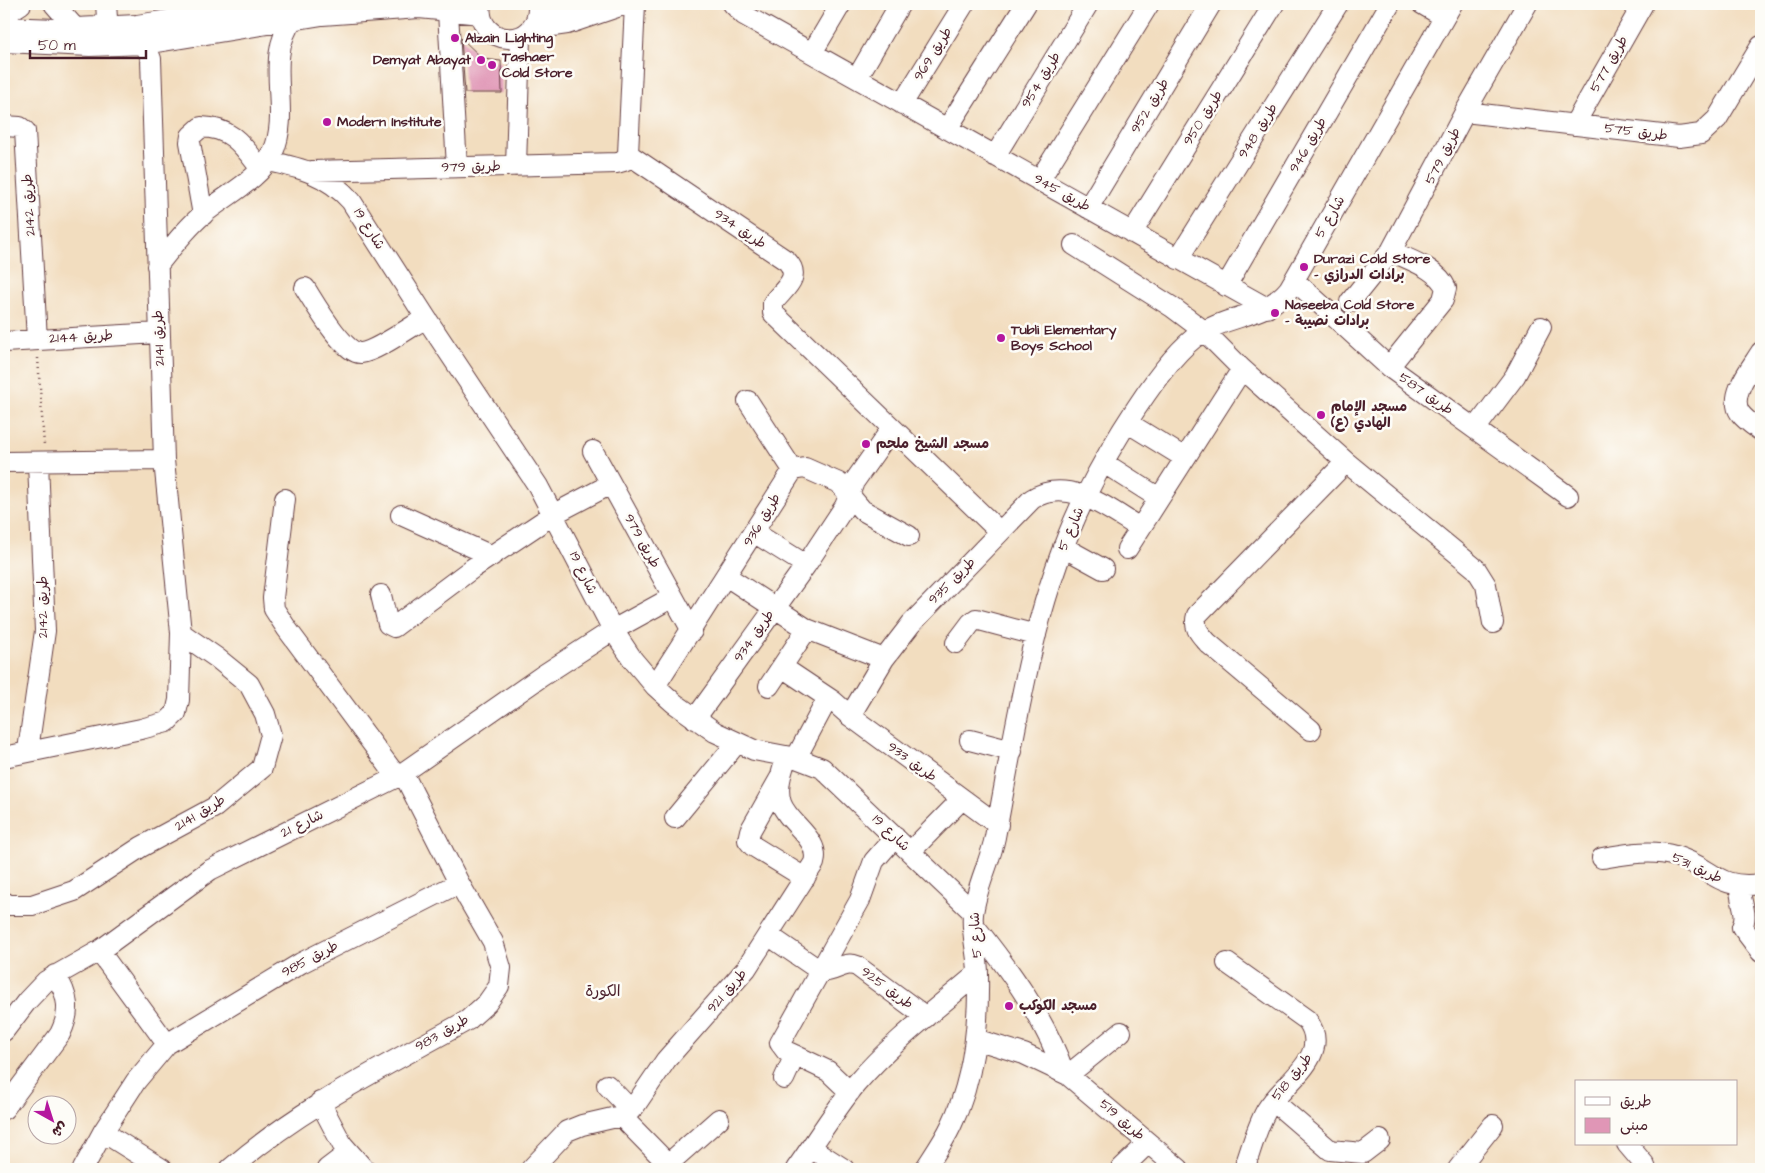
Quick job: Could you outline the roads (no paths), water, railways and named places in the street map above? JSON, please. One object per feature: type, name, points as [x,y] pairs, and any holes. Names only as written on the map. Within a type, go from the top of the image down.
[{"type":"street","points":[[4,15],[21,4]]},
{"type":"street","points":[[54,4],[75,28]]},
{"type":"street","points":[[99,27],[107,18],[106,4]]},
{"type":"street","points":[[4,27],[56,29],[137,25],[272,4]]},
{"type":"street","points":[[516,166],[526,33],[536,21],[538,4],[569,11],[601,11]]},
{"type":"street","points":[[4,42],[90,46],[145,44],[264,24],[293,12],[322,15],[410,9],[448,12],[481,9],[484,22],[495,35],[503,38],[567,24],[626,4]]},
{"type":"street","points":[[628,154],[635,4]]},
{"type":"street","name":"طريق 945","points":[[733,4],[744,15],[1267,308]]},
{"type":"street","points":[[812,53],[840,4]]},
{"type":"street","points":[[857,78],[900,4]]},
{"type":"street","name":"طريق 969","points":[[902,104],[964,4]]},
{"type":"street","points":[[947,129],[1026,4]]},
{"type":"street","name":"طريق 954","points":[[995,156],[1088,4]]},
{"type":"street","points":[[1039,180],[1149,4]]},
{"type":"street","name":"طريق 952","points":[[1088,208],[1211,4]]},
{"type":"street","name":"طريق 950","points":[[1132,233],[1274,4]]},
{"type":"street","name":"طريق 948","points":[[1178,259],[1338,4]]},
{"type":"street","name":"طريق 946","points":[[1226,286],[1390,4]]},
{"type":"street","points":[[1422,4],[1448,10]]},
{"type":"street","name":"طريق 579","points":[[1350,302],[1391,251],[1465,112],[1527,4]]},
{"type":"street","name":"طريق 577","points":[[1574,125],[1643,4]]},
{"type":"street","name":"شارع 5","points":[[925,1169],[950,1128],[962,1102],[969,1078],[975,1039],[978,973],[973,918],[998,825],[1036,635],[1050,583],[1063,547],[1086,496],[1128,423],[1171,362],[1188,344],[1204,331],[1267,308],[1283,296],[1294,280],[1448,10]]},
{"type":"street","points":[[156,266],[189,227],[264,165],[277,141],[279,130],[278,52],[293,12]]},
{"type":"street","points":[[448,12],[457,167]]},
{"type":"street","points":[[264,24],[278,52]]},
{"type":"street","name":"طريق 2141","points":[[4,757],[28,750],[141,729],[167,722],[176,713],[180,700],[181,633],[164,460],[158,333],[151,60],[145,44]]},
{"type":"street","name":"طريق 575","points":[[1465,112],[1679,137],[1701,134],[1717,119],[1761,46]]},
{"type":"street","name":"طريق 2142","points":[[4,126],[20,127],[25,131],[37,339]]},
{"type":"street","points":[[203,215],[190,142],[195,130],[201,127],[225,131],[264,165]]},
{"type":"street","name":"طريق 979","points":[[311,171],[617,163],[624,161],[628,154]]},
{"type":"street","name":"طريق 934","points":[[628,154],[791,265],[793,270],[792,281],[773,303],[773,313],[1000,532]]},
{"type":"street","name":"شارع 19","points":[[264,165],[311,171],[332,182],[351,201],[554,514],[612,630],[655,686],[695,719],[736,744],[754,750],[791,757],[822,768],[834,776],[973,918]]},
{"type":"street","points":[[1074,245],[1172,307],[1204,331],[1242,369],[1346,462],[1480,573],[1486,585],[1493,623]]},
{"type":"street","points":[[1389,368],[1443,300],[1446,288],[1442,279],[1433,272],[1391,251]]},
{"type":"street","name":"طريق 587","points":[[1294,280],[1389,368],[1476,428],[1568,496]]},
{"type":"street","points":[[305,288],[350,351],[360,354],[371,350],[426,318]]},
{"type":"street","points":[[1476,428],[1515,376],[1540,326]]},
{"type":"street","name":"طريق 2144","points":[[4,342],[158,333]]},
{"type":"street","points":[[1761,352],[1738,391],[1736,401],[1742,415],[1761,431]]},
{"type":"street","points":[[1127,549],[1242,369]]},
{"type":"street","points":[[748,401],[793,470],[805,468],[839,483],[862,510],[909,536]]},
{"type":"street","points":[[1128,423],[1185,458]]},
{"type":"street","name":"طريق 934","points":[[695,719],[806,565],[845,506],[854,482],[892,428]]},
{"type":"street","name":"طريق 979","points":[[593,451],[692,631]]},
{"type":"street","points":[[4,462],[164,460]]},
{"type":"street","name":"طريق 2142","points":[[28,750],[45,631],[42,462]]},
{"type":"street","points":[[1311,730],[1208,643],[1196,628],[1197,615],[1250,563],[1346,462]]},
{"type":"street","points":[[1104,463],[1159,498]]},
{"type":"street","name":"طريق 936","points":[[655,686],[692,631],[793,470]]},
{"type":"street","points":[[381,595],[388,624],[394,627],[554,514],[611,484]]},
{"type":"street","name":"طريق 935","points":[[850,716],[884,659],[921,613],[1032,499],[1053,490],[1086,496]]},
{"type":"street","points":[[1086,496],[1140,528]]},
{"type":"street","name":"طريق 983","points":[[230,1169],[261,1142],[320,1102],[468,1020],[487,1002],[499,986],[501,968],[493,942],[400,775],[283,624],[274,609],[273,598],[285,499]]},
{"type":"street","points":[[401,515],[492,556]]},
{"type":"street","points":[[754,533],[806,565]]},
{"type":"street","points":[[1063,547],[1103,570]]},
{"type":"street","points":[[726,576],[807,629],[884,659]]},
{"type":"street","name":"شارع 21","points":[[4,1031],[37,990],[55,975],[99,951],[210,870],[400,775],[542,676],[612,630],[673,597]]},
{"type":"street","points":[[956,643],[970,622],[976,619],[1036,635]]},
{"type":"street","points":[[769,686],[807,629]]},
{"type":"street","name":"طريق 2141","points":[[4,902],[9,905],[32,905],[74,891],[141,847],[215,807],[262,768],[270,735],[265,714],[249,684],[218,658],[181,633]]},
{"type":"street","name":"طريق 933","points":[[782,667],[828,698],[998,825]]},
{"type":"street","points":[[791,757],[828,698]]},
{"type":"street","points":[[970,740],[1012,751]]},
{"type":"street","points":[[675,818],[736,744]]},
{"type":"street","name":"طريق 921","points":[[626,1113],[666,1060],[734,985],[814,863],[814,849],[781,803],[780,778],[791,757]]},
{"type":"street","points":[[780,778],[750,831],[748,840],[754,846],[804,878]]},
{"type":"street","points":[[910,852],[962,799]]},
{"type":"street","points":[[850,1092],[828,1071],[783,1049],[781,1039],[860,900],[874,861],[895,837]]},
{"type":"street","name":"طريق 531","points":[[1602,858],[1662,853],[1677,856],[1719,880],[1740,886],[1761,884]]},
{"type":"street","name":"طريق 985","points":[[83,1169],[103,1132],[136,1081],[167,1044],[301,962],[459,883]]},
{"type":"street","points":[[1740,886],[1739,897],[1745,911],[1745,921],[1742,927],[1761,952]]},
{"type":"street","name":"طريق 519","points":[[973,918],[1031,1006],[1057,1052],[1066,1074]]},
{"type":"street","points":[[768,935],[819,970]]},
{"type":"street","points":[[99,951],[167,1044]]},
{"type":"street","name":"طريق 925","points":[[819,970],[829,971],[848,963],[857,966],[926,1017]]},
{"type":"street","name":"طريق 518","points":[[1227,963],[1307,1020],[1314,1034],[1314,1051],[1273,1101],[1263,1117],[1244,1169]]},
{"type":"street","points":[[796,1169],[850,1092],[888,1051],[978,973]]},
{"type":"street","points":[[4,1109],[60,1034],[67,1020],[66,993],[55,975]]},
{"type":"street","points":[[1066,1074],[1121,1032]]},
{"type":"street","name":"طريق 519","points":[[975,1039],[1024,1054],[1066,1074],[1179,1169]]},
{"type":"street","points":[[784,1079],[795,1055]]},
{"type":"street","points":[[607,1085],[626,1113],[671,1166],[719,1119]]},
{"type":"street","points":[[1273,1101],[1333,1152],[1364,1153],[1371,1150],[1380,1140]]},
{"type":"street","points":[[320,1102],[338,1138],[348,1153],[364,1169]]},
{"type":"street","points":[[541,1166],[560,1136],[574,1128],[626,1113]]},
{"type":"street","points":[[1458,1169],[1492,1125]]},
{"type":"street","points":[[103,1132],[162,1169]]},
{"type":"street","points":[[1122,1169],[1148,1143]]},
{"type":"street","points":[[1629,1146],[1646,1169]]},
{"type":"street","points":[[811,1148],[844,1169]]},
{"type":"street","points":[[328,1169],[348,1153]]},
{"type":"place","name":"Alzain Lighting","points":[[455,38]]},
{"type":"place","name":"Demyat Abayat","points":[[481,60]]},
{"type":"place","name":"Tashaer Cold Store","points":[[492,65]]},
{"type":"place","name":"Modern Institute","points":[[327,122]]},
{"type":"place","name":"Durazi Cold Store - برادات الدرازي","points":[[1304,267]]},
{"type":"place","name":"Naseeba Cold Store - برادات نصيبة","points":[[1275,313]]},
{"type":"place","name":"Tubli Elementary Boys School","points":[[1001,338]]},
{"type":"place","name":"مسجد الإمام الهادي (ع)","points":[[1321,415]]},
{"type":"place","name":"مسجد الشيخ ملحم","points":[[866,444]]},
{"type":"place","name":"مسجد الكوكب","points":[[1009,1006]]},
{"type":"district","name":"الكورة","points":[[603,991]]}]
